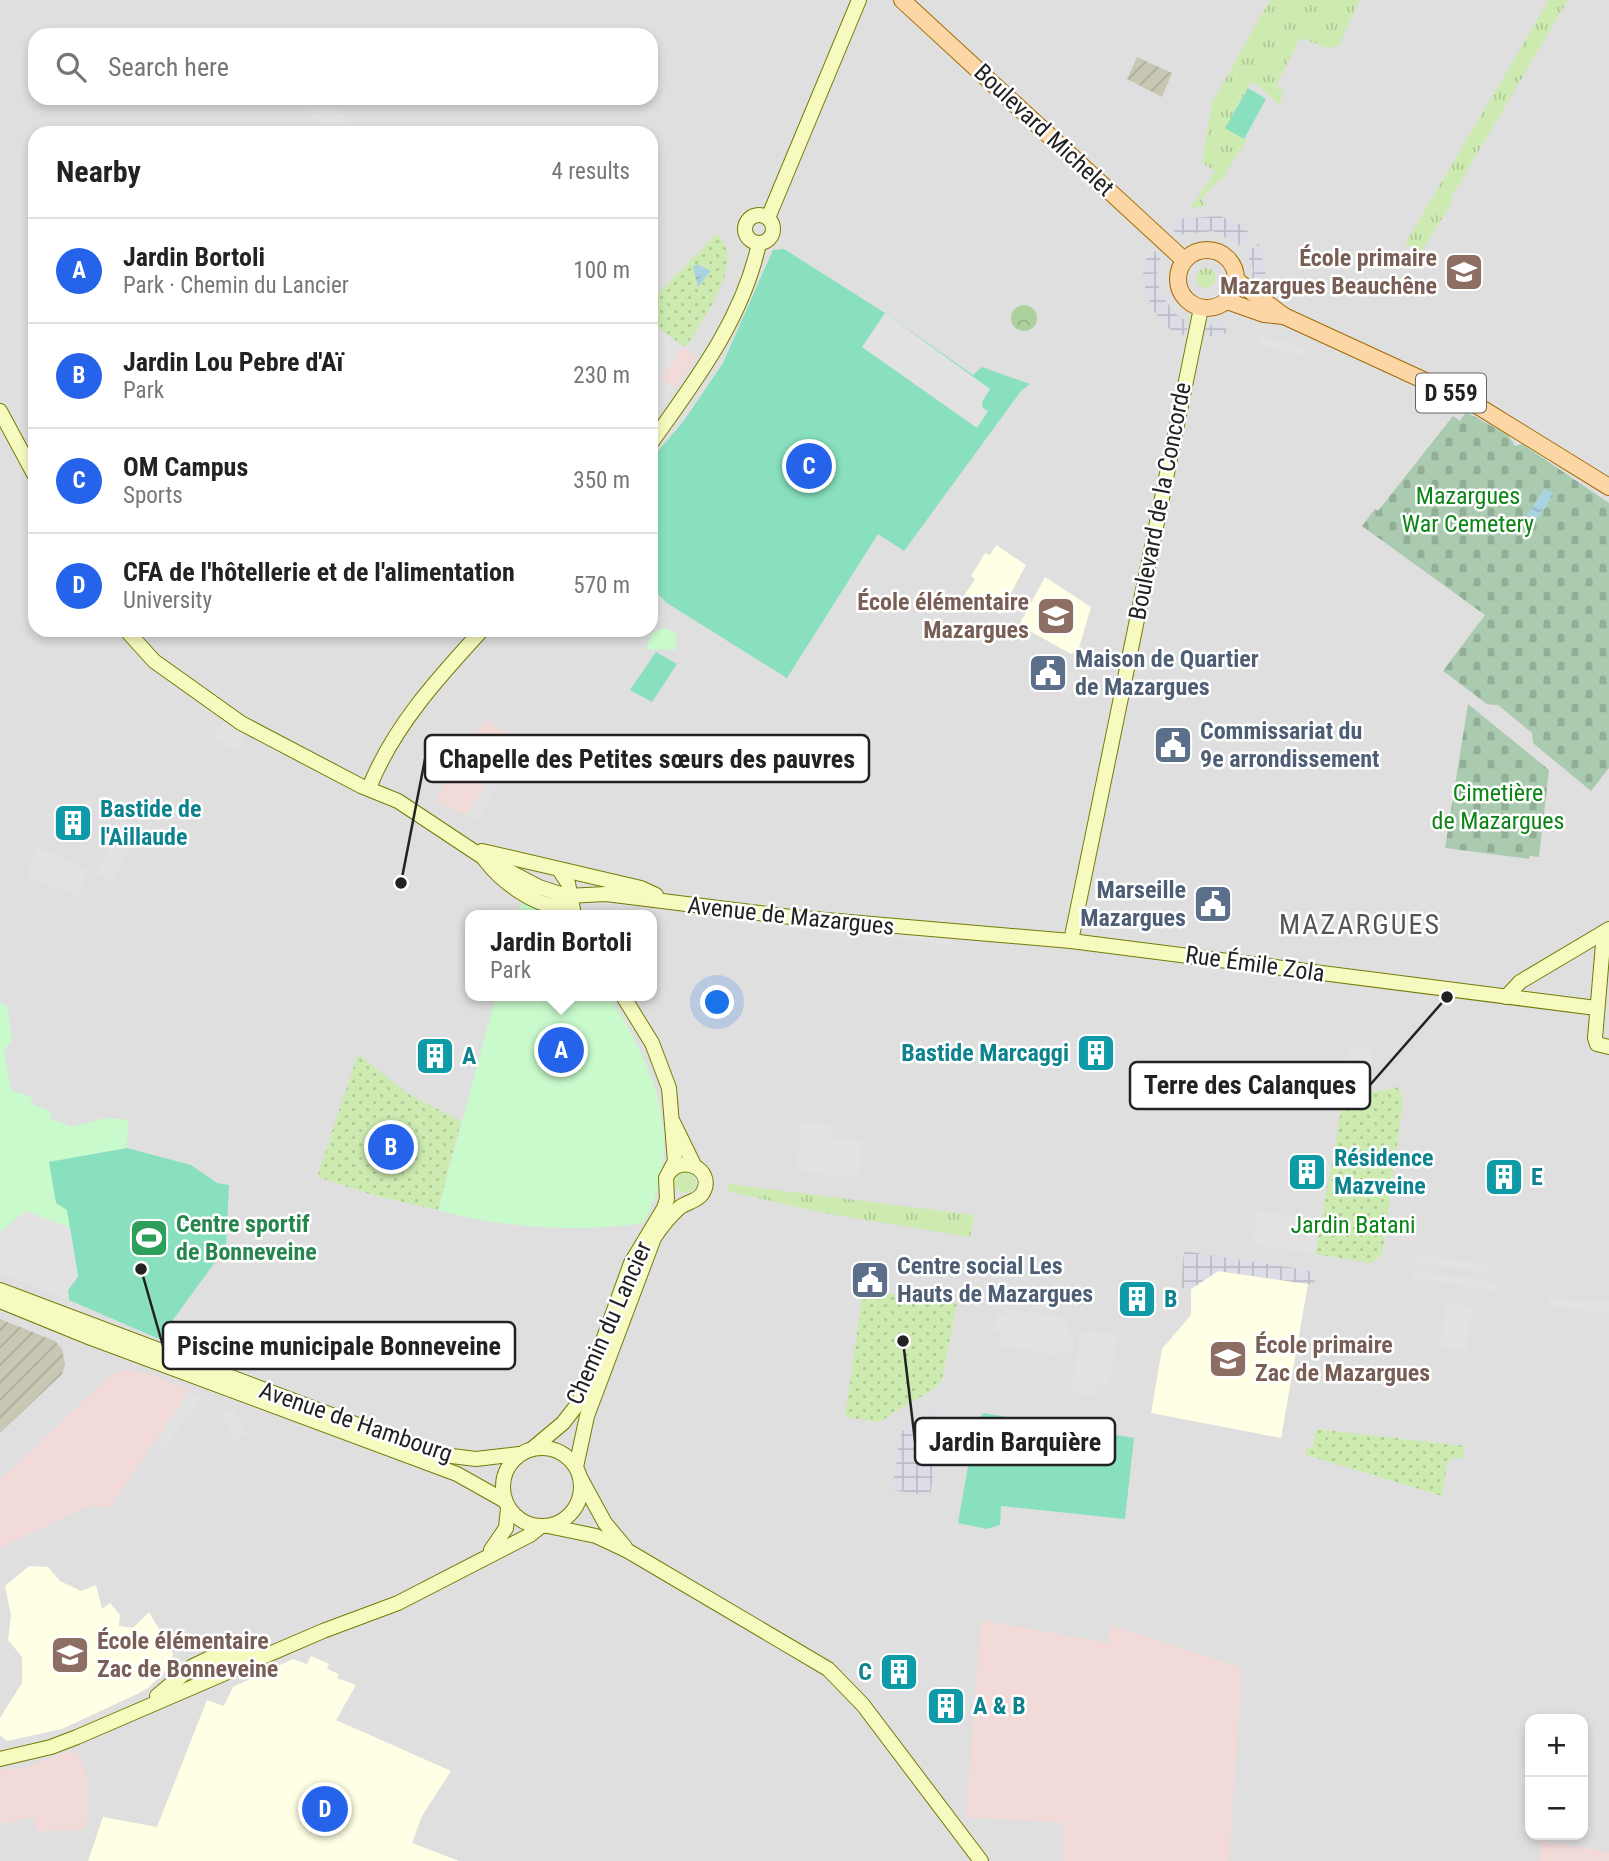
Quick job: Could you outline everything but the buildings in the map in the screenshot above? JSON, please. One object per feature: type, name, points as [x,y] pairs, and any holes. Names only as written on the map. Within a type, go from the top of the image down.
[{"type":"main road","name":"Boulevard Michelet","points":[[902,0],[1184,260]]},
{"type":"main road","points":[[1201,250],[1221,253],[1233,265],[1236,280],[1227,301],[1214,307],[1201,308],[1188,301],[1179,289],[1178,274],[1184,260],[1201,250]]},
{"type":"main road","name":"D 559","points":[[1236,280],[1284,316],[1473,402],[1609,487]]},
{"type":"main road","name":"D 559","points":[[1227,301],[1264,314],[1284,316]]},
{"type":"street","points":[[768,218],[860,1]]},
{"type":"street","points":[[658,433],[724,334],[751,274],[759,243],[771,236],[773,226],[768,218],[755,215],[746,225],[750,239],[759,243]]},
{"type":"street","name":"Boulevard de la Concorde","points":[[1071,941],[1201,308]]},
{"type":"street","points":[[0,411],[28,463]]},
{"type":"street","name":"Avenue de Mazargues","points":[[132,637],[154,661],[241,723],[398,801],[478,853],[539,887],[572,897],[606,894],[705,908],[912,929]]},
{"type":"street","points":[[369,788],[424,695],[476,637]]},
{"type":"street","name":"Avenue de Mazargues","points":[[378,769],[398,801]]},
{"type":"street","name":"Avenue de Mazargues","points":[[478,853],[640,888],[670,901]]},
{"type":"street","name":"Avenue de Mazargues","points":[[478,853],[498,877],[545,904],[558,907],[572,897]]},
{"type":"street","points":[[551,910],[545,904],[539,887],[541,880],[557,870],[572,897],[573,910]]},
{"type":"street","name":"Rue Émile Zola","points":[[912,929],[1071,941],[1596,1008]]},
{"type":"street","points":[[1506,997],[1520,982],[1606,930]]},
{"type":"street","points":[[1606,930],[1595,1038],[1597,1044],[1609,1047]]},
{"type":"street","name":"Chemin du Lancier","points":[[526,1452],[563,1423],[587,1385],[631,1263],[667,1199],[667,1179],[675,1161],[669,1088],[660,1060],[626,1001]]},
{"type":"street","name":"Chemin du Lancier","points":[[673,1122],[694,1165]]},
{"type":"street","points":[[677,1165],[694,1165],[703,1174],[705,1187],[699,1197],[688,1202],[674,1199],[667,1179],[677,1165]]},
{"type":"street","name":"Chemin du Lancier","points":[[578,1472],[587,1416],[654,1238],[665,1223],[688,1202]]},
{"type":"street","name":"Avenue de Hambourg","points":[[0,1290],[435,1454],[476,1460],[526,1452]]},
{"type":"street","name":"Avenue de Hambourg","points":[[0,1301],[237,1393],[457,1474],[506,1504]]},
{"type":"street","points":[[481,1560],[501,1540],[506,1528],[504,1475],[526,1452],[557,1450],[578,1472],[606,1523],[628,1551]]},
{"type":"street","points":[[0,1759],[51,1747],[398,1603],[571,1514],[581,1491],[578,1472]]},
{"type":"street","points":[[506,1504],[522,1521],[596,1536],[628,1551],[828,1669],[852,1691],[981,1861]]},
{"type":"shaded area","points":[[0,0],[1609,0],[1609,1861],[0,1861]]},
{"type":"shaded area","points":[[1137,57],[1172,73],[1162,97],[1127,79]]},
{"type":"shaded area","points":[[302,105],[334,105],[355,126],[323,126]]},
{"type":"shaded area","points":[[1220,216],[1238,223],[1251,234],[1240,245],[1213,231],[1178,235],[1171,228],[1179,219]]},
{"type":"shaded area","points":[[1259,244],[1267,280],[1263,292],[1251,282],[1253,269],[1246,252]]},
{"type":"shaded area","points":[[1156,250],[1161,255],[1157,275],[1160,293],[1176,314],[1189,323],[1185,336],[1168,328],[1153,310],[1146,293],[1143,275],[1146,259]]},
{"type":"shaded area","points":[[885,313],[990,389],[982,402],[983,408],[988,411],[977,428],[862,347]]},
{"type":"shaded area","points":[[1221,323],[1229,333],[1202,338],[1205,326]]},
{"type":"shaded area","points":[[658,328],[697,357],[658,413]]},
{"type":"shaded area","points":[[658,328],[683,346],[661,379],[676,388],[658,413]]},
{"type":"shaded area","points":[[1259,336],[1306,348],[1304,355],[1258,345]]},
{"type":"shaded area","points":[[996,545],[1026,565],[1000,614],[965,594],[975,579],[971,576],[985,553],[990,555]]},
{"type":"shaded area","name":"École élémentaire Mazargues","points":[[1045,577],[1091,607],[1078,651],[1071,654],[1019,625]]},
{"type":"shaded area","points":[[1066,671],[1076,673],[1071,697],[1059,700]]},
{"type":"shaded area","points":[[485,719],[509,735],[503,746],[517,754],[477,820],[435,801]]},
{"type":"shaded area","points":[[224,721],[245,735],[237,751],[213,738]]},
{"type":"shaded area","points":[[508,749],[517,754],[477,820],[466,815]]},
{"type":"shaded area","points":[[121,822],[139,830],[113,881],[96,874]]},
{"type":"shaded area","points":[[36,847],[89,870],[78,896],[26,877]]},
{"type":"shaded area","points":[[739,917],[840,927],[844,934],[742,924]]},
{"type":"shaded area","points":[[866,929],[951,938],[955,945],[871,937]]},
{"type":"shaded area","points":[[1351,1048],[1370,1049],[1373,1058],[1368,1078],[1346,1076]]},
{"type":"shaded area","points":[[802,1122],[832,1124],[832,1138],[862,1140],[860,1178],[796,1171]]},
{"type":"shaded area","points":[[1255,1210],[1321,1221],[1315,1254],[1254,1245]]},
{"type":"shaded area","points":[[26,1211],[70,1228],[78,1277],[68,1290],[69,1300],[0,1273],[0,1232]]},
{"type":"shaded area","points":[[1184,1251],[1307,1270],[1315,1274],[1315,1285],[1218,1271],[1191,1289],[1181,1288]]},
{"type":"shaded area","points":[[1413,1254],[1488,1264],[1492,1273],[1418,1263]]},
{"type":"shaded area","points":[[1409,1270],[1494,1282],[1498,1291],[1413,1278]]},
{"type":"shaded area","name":"École primaire Zac de Mazargues","points":[[1218,1271],[1308,1284],[1281,1438],[1151,1413],[1162,1349],[1191,1315],[1191,1289]]},
{"type":"shaded area","points":[[1547,1298],[1609,1302],[1609,1313],[1550,1307]]},
{"type":"shaded area","points":[[1447,1304],[1472,1307],[1466,1351],[1439,1347]]},
{"type":"shaded area","points":[[1004,1309],[1064,1317],[1069,1334],[1075,1336],[1073,1352],[1062,1351],[1061,1355],[998,1346],[1000,1332],[994,1331],[997,1315],[1007,1316]]},
{"type":"shaded area","points":[[0,1319],[55,1341],[62,1349],[65,1364],[62,1374],[0,1433]]},
{"type":"shaded area","points":[[1088,1330],[1118,1334],[1110,1382],[1098,1385],[1096,1396],[1071,1393],[1079,1336]]},
{"type":"shaded area","points":[[124,1369],[149,1374],[190,1390],[110,1507],[88,1506],[0,1548],[0,1480],[111,1375]]},
{"type":"shaded area","points":[[190,1390],[201,1399],[164,1450],[157,1442]]},
{"type":"shaded area","points":[[233,1408],[248,1435],[235,1440],[220,1414]]},
{"type":"shaded area","points":[[943,1409],[930,1496],[892,1490],[901,1432]]},
{"type":"shaded area","name":"École élémentaire Zac de Bonneveine","points":[[29,1566],[48,1567],[60,1581],[81,1591],[96,1585],[102,1609],[110,1603],[120,1615],[119,1626],[133,1628],[149,1612],[173,1654],[169,1668],[148,1688],[137,1694],[62,1729],[7,1741],[0,1735],[0,1718],[22,1683],[22,1657],[8,1640],[11,1615],[5,1586]]},
{"type":"shaded area","points":[[981,1620],[1108,1643],[1111,1625],[1242,1668],[1229,1861],[1064,1861],[1064,1823],[966,1817]]},
{"type":"shaded area","points":[[311,1656],[329,1664],[327,1669],[339,1674],[337,1678],[356,1685],[336,1720],[451,1771],[422,1816],[412,1843],[459,1861],[88,1861],[103,1817],[157,1827],[207,1700],[224,1706],[233,1687],[293,1659],[307,1664]]},
{"type":"shaded area","points":[[72,1750],[79,1756],[87,1777],[87,1819],[84,1830],[36,1831],[35,1818],[19,1818],[19,1822],[1,1823],[0,1826],[0,1770],[28,1767]]},
{"type":"shaded area","points":[[1542,1841],[1609,1852],[1609,1861],[1539,1861]]},
{"type":"green space","points":[[1270,0],[1360,0],[1339,45],[1329,48],[1300,38],[1276,86],[1283,91],[1280,105],[1251,82],[1225,128],[1247,140],[1225,174],[1227,176],[1212,186],[1201,200],[1206,204],[1190,208],[1215,172],[1202,162],[1212,103]]},
{"type":"green space","points":[[1549,0],[1568,0],[1452,196],[1452,202],[1421,252],[1405,244]]},
{"type":"green space","points":[[1248,88],[1266,99],[1244,139],[1225,128]]},
{"type":"green space","points":[[717,234],[725,245],[728,259],[725,274],[712,305],[687,346],[683,346],[658,328],[658,293]]},
{"type":"green space","points":[[784,249],[885,313],[973,375],[982,367],[1030,384],[1021,391],[904,551],[878,534],[787,678],[667,603],[658,594],[658,451],[683,422],[723,363],[773,250]]},
{"type":"green space","points":[[1206,268],[1213,271],[1216,278],[1213,285],[1206,288],[1199,285],[1196,278],[1199,271]]},
{"type":"green space","points":[[1024,305],[1033,309],[1037,318],[1033,327],[1024,331],[1015,327],[1011,318],[1015,309]]},
{"type":"green space","name":"Mazargues War Cemetery","points":[[1466,412],[1508,435],[1515,446],[1522,444],[1609,503],[1609,768],[1591,791],[1533,743],[1532,733],[1498,705],[1487,704],[1443,671],[1485,615],[1362,526],[1375,509],[1378,511],[1453,416],[1460,421]]},
{"type":"green space","points":[[665,628],[677,634],[675,650],[646,649],[651,637],[658,637],[658,630]]},
{"type":"green space","points":[[656,652],[677,664],[652,702],[630,690]]},
{"type":"green space","name":"Cimetière de Mazargues","points":[[1468,704],[1549,770],[1539,857],[1530,856],[1529,859],[1445,848]]},
{"type":"green space","points":[[522,900],[537,905],[542,910],[519,910]]},
{"type":"green space","points":[[495,1001],[612,1001],[651,1077],[664,1134],[663,1164],[656,1193],[643,1223],[592,1228],[540,1227],[487,1221],[438,1210]]},
{"type":"green space","points":[[0,1003],[7,1006],[12,1041],[4,1050],[11,1090],[31,1097],[32,1104],[50,1111],[51,1119],[72,1127],[105,1118],[128,1120],[127,1148],[50,1162],[67,1210],[70,1228],[26,1211],[0,1232]]},
{"type":"green space","points":[[358,1054],[408,1094],[461,1121],[438,1210],[376,1196],[317,1177]]},
{"type":"green space","name":"Jardin Batani","points":[[1399,1087],[1403,1102],[1382,1255],[1371,1263],[1315,1254],[1342,1106],[1354,1107],[1359,1095]]},
{"type":"green space","name":"Centre sportif de Bonneveine","points":[[127,1148],[191,1165],[217,1183],[229,1185],[226,1247],[159,1339],[69,1300],[68,1290],[78,1276],[67,1210],[56,1203],[49,1162]]},
{"type":"green space","points":[[685,1171],[693,1174],[696,1182],[693,1190],[685,1193],[677,1190],[674,1182],[677,1174]]},
{"type":"green space","points":[[728,1184],[974,1215],[970,1237],[829,1214],[727,1191]]},
{"type":"green space","points":[[863,1290],[957,1303],[942,1379],[935,1388],[879,1422],[845,1417]]},
{"type":"green space","points":[[984,1413],[1134,1438],[1125,1519],[1001,1506],[1000,1525],[987,1529],[958,1523],[976,1421]]},
{"type":"green space","points":[[1316,1429],[1465,1446],[1463,1459],[1452,1457],[1447,1464],[1442,1496],[1306,1455],[1307,1447],[1313,1448]]},
{"type":"water","points":[[697,264],[711,271],[698,287],[693,267]]},
{"type":"water","points":[[1545,488],[1554,494],[1536,521],[1527,515]]},
{"type":"place","name":"École primaire Mazargues Beauchêne","points":[[1464,272]]},
{"type":"place","name":"OM Campus","points":[[809,466]]},
{"type":"place","name":"École élémentaire Mazargues","points":[[1056,616]]},
{"type":"place","name":"Maison de Quartier de Mazargues","points":[[1048,673]]},
{"type":"place","name":"Commissariat du 9e arrondissement","points":[[1173,745]]},
{"type":"place","name":"Bastide de l'Aillaude","points":[[73,823]]},
{"type":"place","name":"Chapelle des Petites sœurs des pauvres","points":[[401,883]]},
{"type":"place","name":"Marseille Mazargues","points":[[1213,904]]},
{"type":"place","name":"Terre des Calanques","points":[[1447,997]]},
{"type":"place","name":"Jardin Bortoli","points":[[561,1050]]},
{"type":"place","name":"Bastide Marcaggi","points":[[1096,1053]]},
{"type":"place","name":"A","points":[[435,1056]]},
{"type":"place","name":"Jardin Lou Pebre d'Aï","points":[[391,1147]]},
{"type":"place","name":"Résidence Mazveine","points":[[1307,1172]]},
{"type":"place","name":"E","points":[[1504,1177]]},
{"type":"place","name":"Centre sportif de Bonneveine","points":[[149,1238]]},
{"type":"place","name":"Piscine municipale Bonneveine","points":[[141,1269]]},
{"type":"place","name":"Centre social Les Hauts de Mazargues","points":[[870,1280]]},
{"type":"place","name":"B","points":[[1137,1299]]},
{"type":"place","name":"Jardin Barquière","points":[[903,1341]]},
{"type":"place","name":"École primaire Zac de Mazargues","points":[[1228,1359]]},
{"type":"place","name":"École élémentaire Zac de Bonneveine","points":[[70,1655]]},
{"type":"place","name":"C","points":[[899,1672]]},
{"type":"place","name":"A & B","points":[[946,1706]]},
{"type":"place","name":"CFA de l'hôtellerie et de l'alimentation","points":[[325,1809]]},
{"type":"district","name":"MAZARGUES","points":[[1360,924]]}]
